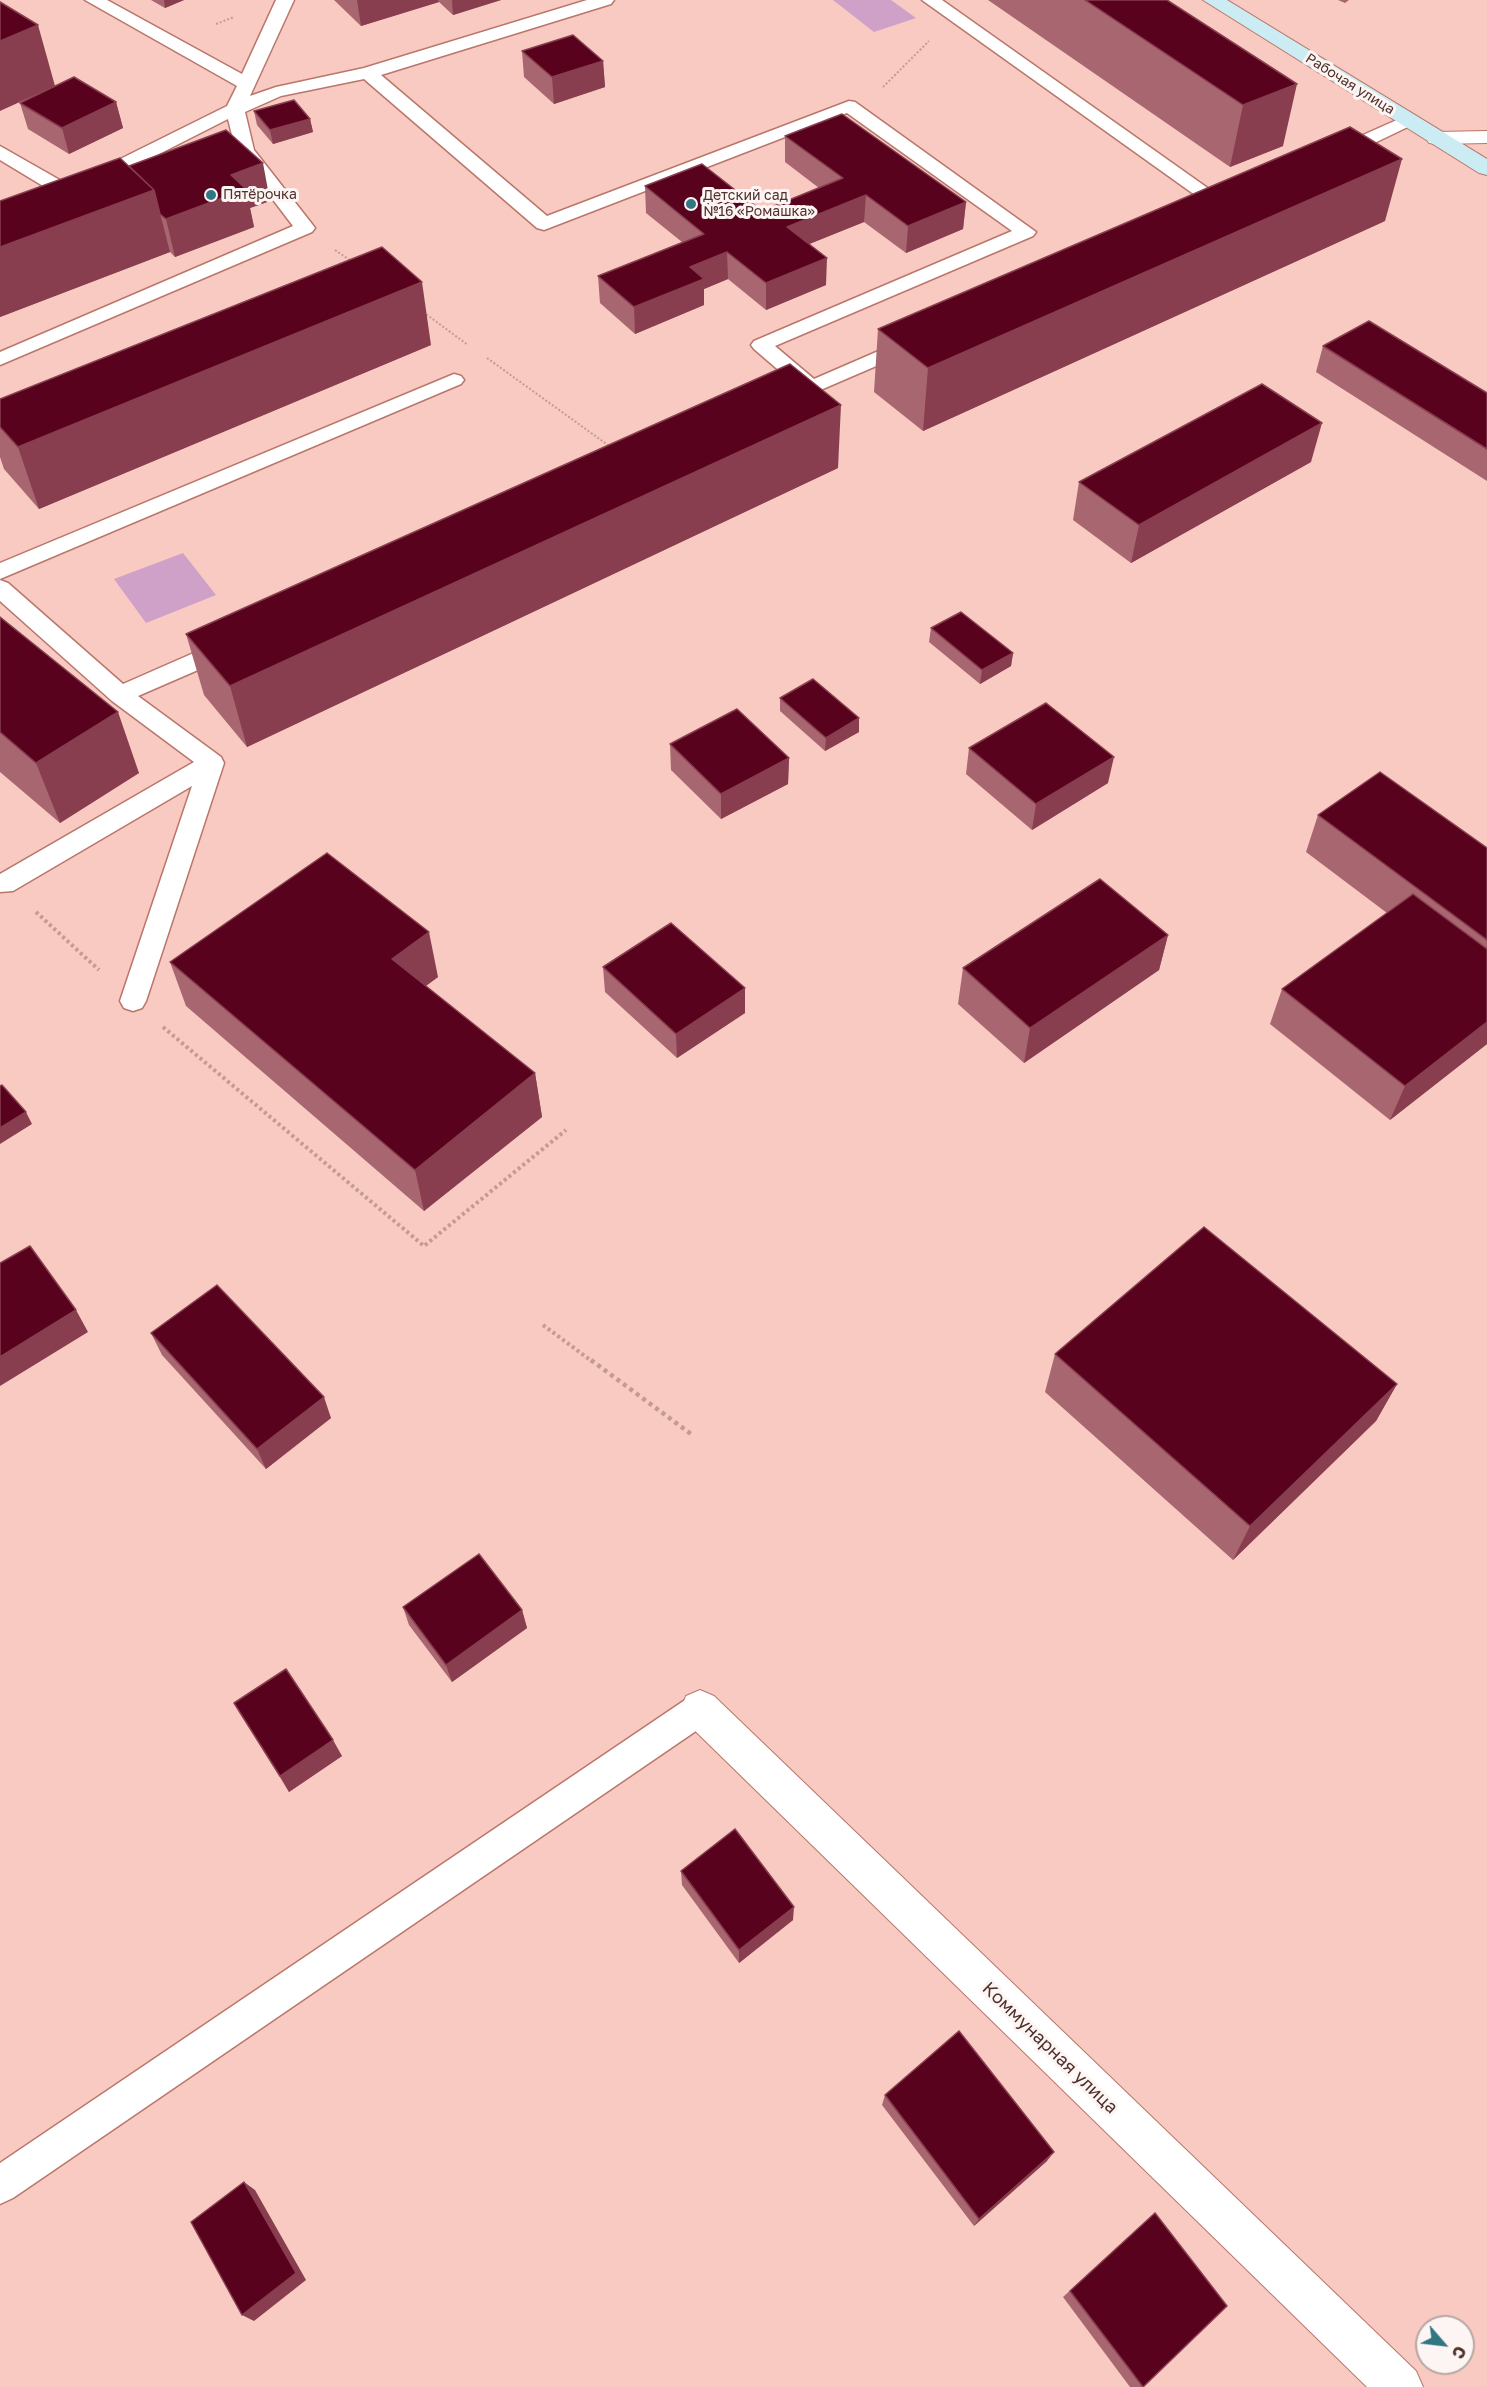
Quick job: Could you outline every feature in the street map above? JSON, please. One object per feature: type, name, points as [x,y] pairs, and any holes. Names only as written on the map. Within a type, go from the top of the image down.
[{"type":"street","name":"Рабочая улица","points":[[1212,0],[1487,168]]},
{"type":"street","points":[[1437,138],[1487,137]]},
{"type":"street","name":"Коммунарная улица","points":[[700,1709],[1400,2387]]},
{"type":"lane","points":[[94,0],[246,84]]},
{"type":"lane","points":[[0,359],[305,228],[245,151],[235,109],[285,0]]},
{"type":"lane","points":[[44,200],[95,180],[235,109],[276,92],[368,73],[605,0]]},
{"type":"lane","points":[[931,0],[1223,206]]},
{"type":"lane","points":[[368,73],[544,224],[849,106],[1026,232],[761,345],[812,388]]},
{"type":"lane","points":[[1316,163],[1408,120]]},
{"type":"lane","points":[[0,152],[65,191]]},
{"type":"lane","points":[[1201,216],[1244,197]]},
{"type":"lane","points":[[760,411],[931,335]]},
{"type":"lane","points":[[0,572],[454,380]]},
{"type":"lane","points":[[0,588],[120,695],[212,763]]},
{"type":"lane","points":[[120,695],[249,638]]},
{"type":"lane","points":[[4,884],[212,763]]},
{"type":"lane","points":[[133,1001],[212,763]]},
{"type":"lane","points":[[0,2185],[700,1709]]},
{"type":"path","points":[[172,43],[243,13]]},
{"type":"path","points":[[849,106],[878,92],[953,17]]},
{"type":"path","points":[[4,884],[133,1001],[424,1246],[566,1130]]},
{"type":"path","points":[[543,1325],[691,1434]]},
{"type":"shaded area","points":[[833,0],[891,0],[916,18],[874,32]]},
{"type":"shaded area","points":[[183,553],[216,595],[146,623],[114,579]]},
{"type":"building","points":[[1085,0],[1167,0],[1297,84],[1243,105]]},
{"type":"building","points":[[0,2],[38,25],[0,41]]},
{"type":"building","points":[[573,35],[603,61],[552,77],[522,51]]},
{"type":"building","points":[[74,77],[116,102],[62,128],[20,103]]},
{"type":"building","points":[[294,100],[310,119],[270,130],[254,111]]},
{"type":"building","points":[[842,114],[966,202],[908,226],[866,195],[787,227],[827,258],[766,283],[727,252],[690,267],[704,279],[634,307],[598,276],[704,234],[645,186],[702,164],[762,211],[843,178],[785,136]]},
{"type":"building","points":[[1350,127],[1402,159],[928,368],[878,329]]},
{"type":"building","points":[[226,130],[263,163],[231,175],[246,189],[166,219],[160,214],[154,190],[129,166]]},
{"type":"building","points":[[120,158],[154,190],[0,247],[0,201]]},
{"type":"building","points":[[382,247],[422,282],[18,447],[0,427],[0,399]]},
{"type":"building","points":[[1369,321],[1487,393],[1487,449],[1323,346]]},
{"type":"building","points":[[790,364],[841,405],[230,686],[186,634]]},
{"type":"building","points":[[1262,384],[1322,423],[1139,525],[1079,482]]},
{"type":"building","points":[[961,612],[1013,653],[982,670],[931,628]]},
{"type":"building","points":[[0,617],[118,712],[36,763],[0,732]]},
{"type":"building","points":[[813,679],[859,718],[826,738],[780,698]]},
{"type":"building","points":[[1046,703],[1114,757],[1036,804],[969,748]]},
{"type":"building","points":[[737,709],[789,758],[721,794],[670,744]]},
{"type":"building","points":[[1380,772],[1487,848],[1487,940],[1318,815]]},
{"type":"building","points":[[327,853],[429,932],[392,959],[535,1073],[415,1170],[170,962]]},
{"type":"building","points":[[1100,879],[1168,935],[1030,1028],[963,968]]},
{"type":"building","points":[[1413,894],[1487,949],[1487,1022],[1405,1086],[1282,989]]},
{"type":"building","points":[[671,923],[745,988],[676,1034],[603,967]]},
{"type":"building","points":[[2,1085],[26,1112],[0,1128],[0,1086]]},
{"type":"building","points":[[1204,1227],[1397,1384],[1250,1526],[1055,1354]]},
{"type":"building","points":[[30,1246],[76,1310],[0,1357],[0,1263]]},
{"type":"building","points":[[217,1285],[324,1397],[257,1449],[151,1333]]},
{"type":"building","points":[[479,1554],[522,1610],[446,1665],[403,1607]]},
{"type":"building","points":[[286,1669],[333,1740],[280,1776],[234,1703]]},
{"type":"building","points":[[735,1829],[794,1907],[739,1950],[681,1871]]},
{"type":"building","points":[[959,2031],[1054,2152],[979,2219],[885,2095]]},
{"type":"building","points":[[244,2182],[296,2273],[242,2315],[191,2222]]},
{"type":"building","points":[[1155,2213],[1227,2306],[1143,2387],[1070,2291]]},
{"type":"place","name":"Пятёрочка","points":[[211,195]]},
{"type":"place","name":"Детский сад №16 «Ромашка»","points":[[691,204]]}]
